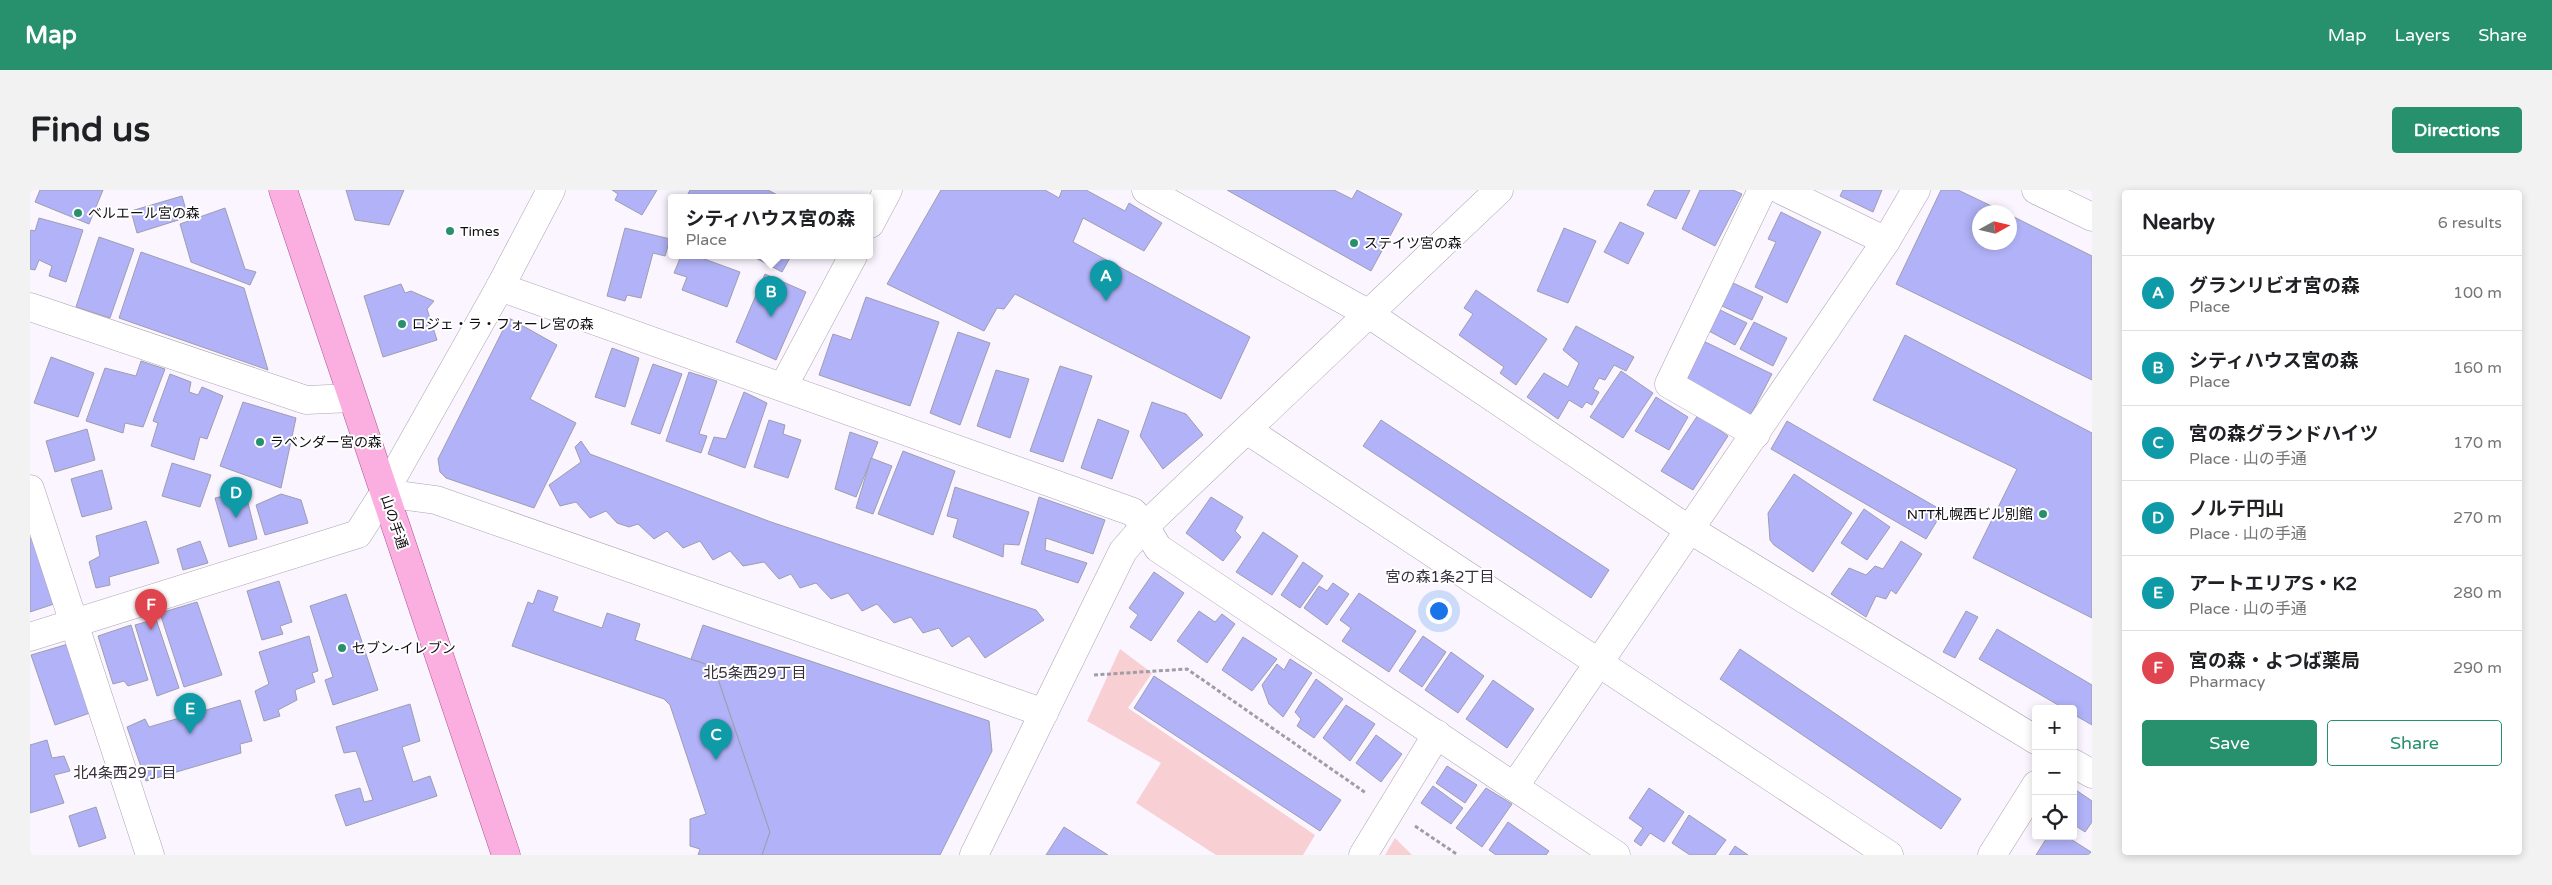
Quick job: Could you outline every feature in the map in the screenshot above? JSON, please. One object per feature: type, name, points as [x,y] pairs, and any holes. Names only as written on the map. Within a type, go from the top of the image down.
[{"type":"main road","name":"山の手通","points":[[283,190],[506,855]]},
{"type":"street","points":[[30,637],[358,534],[384,493],[500,287],[551,190]]},
{"type":"street","points":[[873,218],[888,190]]},
{"type":"street","points":[[1146,190],[1369,314],[1691,530],[2032,738]]},
{"type":"street","points":[[974,855],[1123,551],[1145,526],[1499,190]]},
{"type":"street","points":[[1756,434],[1668,384],[1762,190]]},
{"type":"street","points":[[1780,190],[1886,241]]},
{"type":"street","points":[[1514,787],[1691,530],[1886,241],[1916,190]]},
{"type":"street","points":[[2036,190],[2092,217]]},
{"type":"street","points":[[783,387],[851,259]]},
{"type":"street","points":[[500,287],[1133,512],[1145,526],[1158,548],[1616,855]]},
{"type":"street","points":[[31,310],[306,400],[352,398]]},
{"type":"street","points":[[1247,430],[1889,855]]},
{"type":"street","points":[[30,489],[150,855]]},
{"type":"street","points":[[384,493],[436,500],[1044,713]]},
{"type":"street","points":[[1363,855],[1436,734]]},
{"type":"street","points":[[2077,765],[2092,774]]},
{"type":"street","points":[[1992,855],[2032,792]]},
{"type":"path","points":[[1090,675],[1187,669],[1367,794]]},
{"type":"path","points":[[1411,823],[1458,855]]},
{"type":"shaded area","points":[[1120,649],[1152,673],[1128,708],[1315,835],[1303,855],[1216,855],[1136,803],[1161,763],[1087,721]]},
{"type":"shaded area","points":[[1395,838],[1412,855],[1385,855]]},
{"type":"building","name":"ベルエール宮の森","points":[[40,190],[103,190],[89,224],[35,202]]},
{"type":"building","points":[[346,190],[404,190],[389,225],[355,220]]},
{"type":"building","points":[[612,190],[657,190],[642,215],[615,200],[618,194]]},
{"type":"building","points":[[690,190],[768,190],[776,194],[688,194]]},
{"type":"building","points":[[941,190],[1045,190],[1059,198],[1062,190],[1086,190],[1125,211],[1129,203],[1162,223],[1144,251],[1083,218],[1073,242],[1250,337],[1221,399],[1015,294],[1004,309],[997,308],[984,331],[887,284]]},
{"type":"building","name":"ステイツ宮の森","points":[[1227,190],[1334,190],[1352,199],[1357,190],[1402,214],[1371,271]]},
{"type":"building","points":[[1655,190],[1690,190],[1676,219],[1647,205]]},
{"type":"building","points":[[1700,190],[1733,190],[1742,194],[1715,246],[1682,229]]},
{"type":"building","points":[[1843,190],[1882,190],[1873,212],[1840,196]]},
{"type":"building","points":[[1941,190],[1958,190],[1989,205],[1972,205],[1972,250],[2017,250],[2017,218],[2092,256],[2092,380],[1896,284]]},
{"type":"building","points":[[182,196],[188,217],[137,233],[131,211]]},
{"type":"building","points":[[225,208],[245,269],[256,272],[250,285],[191,262],[180,224]]},
{"type":"building","points":[[1781,212],[1821,232],[1787,303],[1755,287],[1776,242],[1768,239]]},
{"type":"building","points":[[39,218],[83,230],[66,282],[49,276],[52,266],[39,260],[35,270],[30,269],[30,232],[31,230],[35,231]]},
{"type":"building","points":[[1620,222],[1644,233],[1628,264],[1604,252]]},
{"type":"building","points":[[625,228],[668,239],[665,256],[653,253],[641,298],[627,295],[625,301],[607,296]]},
{"type":"building","points":[[1564,228],[1596,241],[1568,303],[1537,291]]},
{"type":"building","points":[[99,237],[134,249],[110,318],[76,307]]},
{"type":"building","points":[[141,252],[244,288],[268,370],[119,318]]},
{"type":"building","points":[[680,259],[704,259],[740,272],[727,307],[682,290],[687,277],[674,273]]},
{"type":"building","points":[[758,259],[789,259],[782,272]]},
{"type":"building","points":[[765,274],[806,292],[776,360],[736,342]]},
{"type":"building","points":[[1731,282],[1763,297],[1752,320],[1720,305]]},
{"type":"building","name":"ロジェ・ラ・フォーレ宮の森","points":[[401,284],[405,293],[411,291],[434,301],[427,309],[437,340],[383,357],[364,296]]},
{"type":"building","points":[[1476,290],[1547,339],[1516,385],[1500,373],[1504,367],[1459,335],[1473,314],[1464,308]]},
{"type":"building","points":[[866,297],[939,322],[910,406],[819,375],[833,334],[851,340]]},
{"type":"building","points":[[1718,309],[1747,323],[1735,345],[1707,330]]},
{"type":"building","points":[[509,318],[557,345],[530,399],[576,423],[534,508],[446,478],[440,472],[438,459]]},
{"type":"building","points":[[1754,322],[1787,338],[1773,366],[1740,349]]},
{"type":"building","points":[[1576,326],[1634,357],[1626,371],[1614,365],[1605,380],[1599,378],[1593,389],[1599,392],[1592,405],[1586,402],[1582,408],[1569,400],[1558,419],[1527,397],[1544,373],[1568,387],[1579,363],[1563,350]]},
{"type":"building","points":[[958,332],[990,343],[960,425],[930,413]]},
{"type":"building","name":"NTT札幌西ビル別館","points":[[1905,335],[2092,433],[2092,618],[1973,558],[2017,469],[1873,400]]},
{"type":"building","points":[[1695,337],[1772,374],[1750,416],[1675,376]]},
{"type":"building","points":[[612,348],[639,358],[625,407],[595,397]]},
{"type":"building","points":[[51,357],[94,373],[78,417],[34,403]]},
{"type":"building","points":[[141,361],[165,369],[143,427],[125,423],[123,433],[86,421],[105,368],[136,376]]},
{"type":"building","points":[[653,364],[682,374],[660,434],[631,424]]},
{"type":"building","points":[[1060,366],[1092,376],[1063,462],[1030,451]]},
{"type":"building","points":[[996,370],[1029,379],[1010,438],[977,426]]},
{"type":"building","points":[[1621,371],[1653,393],[1623,438],[1590,417]]},
{"type":"building","points":[[689,372],[717,381],[699,434],[707,436],[701,453],[666,441]]},
{"type":"building","points":[[170,374],[191,382],[189,392],[198,395],[202,387],[223,396],[207,439],[200,437],[194,460],[151,446],[158,423],[153,421]]},
{"type":"building","points":[[744,392],[767,403],[745,468],[708,454],[714,437],[726,439]]},
{"type":"building","points":[[1656,397],[1688,417],[1669,450],[1635,431]]},
{"type":"building","name":"ラベンダー宮の森","points":[[243,402],[296,418],[281,488],[220,466]]},
{"type":"building","points":[[1152,402],[1186,414],[1203,435],[1163,469],[1140,436]]},
{"type":"building","points":[[1698,415],[1728,436],[1693,490],[1661,471]]},
{"type":"building","points":[[1098,419],[1129,431],[1112,479],[1081,468]]},
{"type":"building","points":[[769,420],[785,425],[783,434],[801,440],[788,478],[754,467]]},
{"type":"building","points":[[1381,420],[1609,570],[1591,598],[1363,446]]},
{"type":"building","points":[[1787,421],[1943,511],[1926,539],[1771,449]]},
{"type":"building","points":[[87,429],[95,460],[55,472],[46,441]]},
{"type":"building","points":[[850,432],[878,442],[856,497],[835,489]]},
{"type":"building","points":[[581,441],[590,454],[771,522],[1036,610],[1044,620],[985,658],[969,636],[952,647],[939,628],[923,633],[911,617],[894,623],[877,604],[862,611],[848,593],[831,599],[816,583],[800,588],[791,574],[779,579],[764,562],[743,566],[730,551],[713,560],[700,541],[683,548],[667,531],[654,539],[638,524],[629,527],[617,523],[606,511],[590,518],[576,502],[560,506],[549,485],[581,462],[575,447]]},
{"type":"building","points":[[903,451],[955,471],[933,535],[878,514]]},
{"type":"building","points":[[871,458],[892,466],[873,514],[856,508]]},
{"type":"building","points":[[172,463],[211,475],[200,507],[162,496]]},
{"type":"building","points":[[102,470],[112,509],[82,517],[71,479]]},
{"type":"building","points":[[1794,474],[1852,513],[1813,572],[1774,545],[1770,540],[1768,513]]},
{"type":"building","points":[[955,487],[1029,512],[1019,545],[1004,544],[1003,557],[953,537],[958,519],[947,516]]},
{"type":"building","points":[[245,491],[257,539],[229,547],[215,498]]},
{"type":"building","points":[[281,494],[301,500],[308,523],[265,535],[256,505]]},
{"type":"building","points":[[1039,497],[1105,520],[1093,554],[1046,538],[1045,550],[1087,563],[1078,583],[1021,564]]},
{"type":"building","points":[[1211,497],[1243,517],[1235,531],[1241,537],[1223,561],[1186,533]]},
{"type":"building","points":[[1864,509],[1890,527],[1867,560],[1841,543]]},
{"type":"building","points":[[146,521],[159,563],[109,577],[110,585],[96,588],[89,562],[100,556],[96,536]]},
{"type":"building","points":[[1263,532],[1298,556],[1272,595],[1236,572]]},
{"type":"building","points":[[33,537],[54,604],[30,612],[30,538]]},
{"type":"building","points":[[200,541],[208,563],[183,570],[177,549]]},
{"type":"building","points":[[1901,541],[1922,554],[1896,594],[1891,590],[1886,599],[1876,596],[1866,617],[1831,594],[1849,568],[1866,575],[1875,566],[1883,569]]},
{"type":"building","points":[[1303,562],[1323,576],[1300,608],[1281,595]]},
{"type":"building","points":[[1154,572],[1184,593],[1151,641],[1130,627],[1138,615],[1129,608]]},
{"type":"building","points":[[279,581],[292,622],[280,626],[283,634],[262,640],[247,591]]},
{"type":"building","points":[[1333,583],[1349,594],[1327,625],[1304,608],[1319,586],[1327,591]]},
{"type":"building","points":[[538,590],[558,597],[553,611],[602,628],[607,613],[640,624],[635,640],[714,667],[770,832],[762,855],[698,855],[700,849],[690,846],[690,819],[706,814],[670,705],[664,699],[512,646],[528,602],[533,604]]},
{"type":"building","points":[[1359,593],[1416,631],[1389,672],[1342,641],[1351,628],[1340,620]]},
{"type":"building","points":[[346,594],[378,690],[333,705],[325,680],[333,677],[310,606]]},
{"type":"building","points":[[197,602],[222,675],[184,687],[160,613]]},
{"type":"building","points":[[1199,611],[1215,622],[1222,614],[1235,624],[1207,663],[1177,641]]},
{"type":"building","points":[[1966,611],[1978,617],[1955,658],[1943,652]]},
{"type":"building","points":[[156,619],[179,688],[157,696],[135,625]]},
{"type":"building","points":[[131,625],[148,680],[128,686],[124,681],[113,684],[98,636]]},
{"type":"building","points":[[703,625],[989,721],[992,751],[940,855],[762,855],[770,832],[714,667],[691,659]]},
{"type":"building","points":[[1997,629],[2092,685],[2092,725],[2077,716],[2077,705],[2058,705],[1979,659]]},
{"type":"building","points":[[309,636],[318,671],[312,673],[315,682],[295,690],[297,700],[278,710],[280,716],[264,721],[255,691],[269,684],[259,652]]},
{"type":"building","points":[[1423,636],[1446,652],[1422,687],[1399,671]]},
{"type":"building","points":[[1243,637],[1277,659],[1252,691],[1222,670]]},
{"type":"building","points":[[68,644],[90,713],[55,725],[31,655]]},
{"type":"building","points":[[1740,649],[1961,799],[1941,829],[1720,679]]},
{"type":"building","points":[[1451,652],[1484,676],[1458,713],[1425,690]]},
{"type":"building","points":[[1290,659],[1312,673],[1283,717],[1269,704],[1262,685],[1277,664],[1284,670]]},
{"type":"building","points":[[1154,676],[1341,800],[1320,831],[1134,708]]},
{"type":"building","points":[[1316,679],[1343,699],[1314,738],[1297,726],[1301,719],[1295,712]]},
{"type":"building","points":[[1493,680],[1534,709],[1507,748],[1466,719]]},
{"type":"building","points":[[240,700],[252,741],[240,744],[241,753],[146,781],[127,727],[145,719],[149,727]]},
{"type":"building","points":[[410,704],[420,741],[402,747],[413,782],[430,776],[437,796],[346,826],[335,795],[360,788],[364,802],[373,800],[356,751],[344,753],[336,727]]},
{"type":"building","points":[[1346,705],[1375,724],[1350,761],[1323,738]]},
{"type":"building","points":[[1376,735],[1402,754],[1381,782],[1356,763]]},
{"type":"building","points":[[47,740],[52,758],[64,756],[70,771],[54,775],[64,803],[30,813],[30,745]]},
{"type":"building","points":[[1447,766],[1477,785],[1465,803],[1436,783]]},
{"type":"building","points":[[1433,786],[1463,808],[1451,824],[1421,803]]},
{"type":"building","points":[[1486,788],[1512,804],[1482,847],[1456,828]]},
{"type":"building","points":[[1649,788],[1684,812],[1664,842],[1650,833],[1641,846],[1634,841],[1643,828],[1629,818]]},
{"type":"building","points":[[2077,791],[2092,801],[2092,822],[2085,832],[2077,827]]},
{"type":"building","points":[[96,807],[106,838],[79,847],[69,816]]},
{"type":"building","points":[[1689,815],[1726,840],[1715,855],[1690,855],[1672,843]]},
{"type":"building","points":[[1508,822],[1549,851],[1546,855],[1496,855],[1489,850]]},
{"type":"building","points":[[1064,827],[1108,855],[1046,855]]},
{"type":"building","points":[[2045,840],[2072,840],[2091,852],[2089,855],[2036,855]]},
{"type":"building","points":[[1735,846],[1748,855],[1729,855]]},
{"type":"place","name":"ベルエール宮の森","points":[[78,213]]},
{"type":"place","name":"Times","points":[[450,231]]},
{"type":"place","name":"ステイツ宮の森","points":[[1354,243]]},
{"type":"place","name":"グランリビオ宮の森","points":[[1106,301]]},
{"type":"place","name":"シティハウス宮の森","points":[[771,317]]},
{"type":"place","name":"ロジェ・ラ・フォーレ宮の森","points":[[402,324]]},
{"type":"place","name":"ラベンダー宮の森","points":[[260,442]]},
{"type":"place","name":"NTT札幌西ビル別館","points":[[2043,514]]},
{"type":"place","name":"ノルテ円山","points":[[236,518]]},
{"type":"place","name":"宮の森・よつば薬局","points":[[151,630]]},
{"type":"place","name":"セブン-イレブン","points":[[342,648]]},
{"type":"place","name":"アートエリアS・K2","points":[[190,734]]},
{"type":"place","name":"宮の森グランドハイツ","points":[[716,760]]},
{"type":"district","name":"宮の森1条2丁目","points":[[1440,577]]},
{"type":"district","name":"北5条西29丁目","points":[[755,673]]},
{"type":"district","name":"北4条西29丁目","points":[[125,773]]}]
